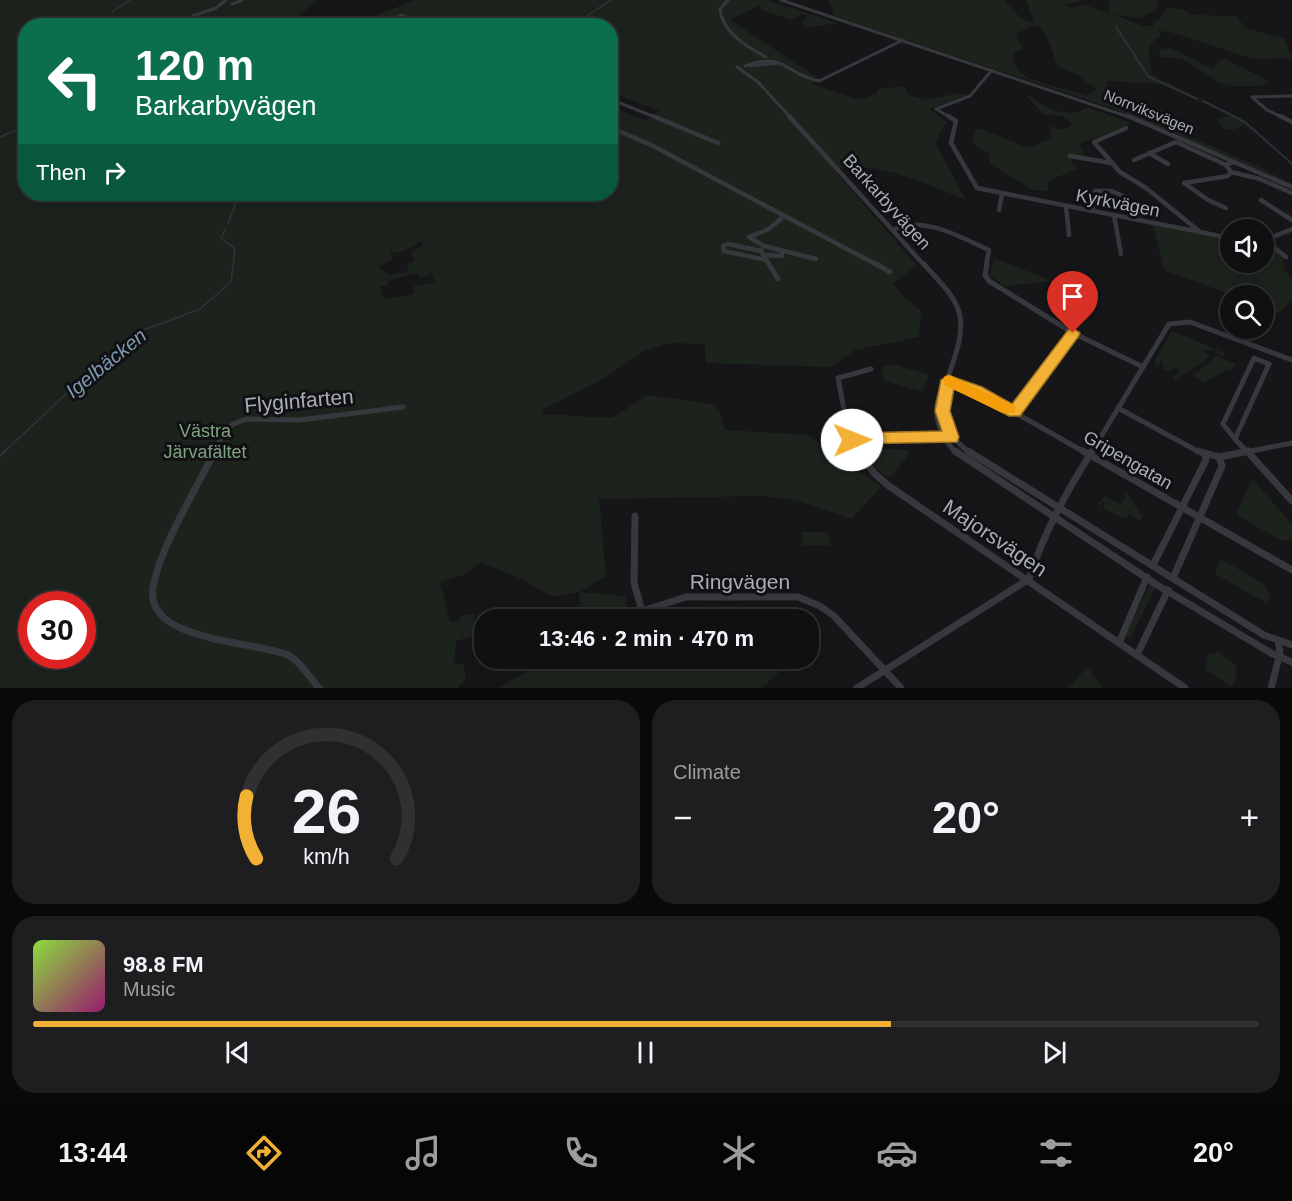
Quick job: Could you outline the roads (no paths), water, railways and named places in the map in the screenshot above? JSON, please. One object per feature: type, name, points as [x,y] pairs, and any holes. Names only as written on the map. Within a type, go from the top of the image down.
[{"type":"street","points":[[199,18],[193,16],[216,8],[226,0]]},
{"type":"street","points":[[232,4],[242,0]]},
{"type":"street","points":[[728,0],[720,9],[720,19],[750,48],[772,61]]},
{"type":"street","name":"Norrviksvägen","points":[[781,0],[1118,112],[1292,187]]},
{"type":"street","name":"Norrviksvägen","points":[[851,23],[959,59]]},
{"type":"street","name":"Norrviksvägen","points":[[878,32],[924,47]]},
{"type":"street","points":[[737,68],[757,60],[772,61],[786,64],[806,78],[816,81],[902,41]]},
{"type":"street","points":[[750,48],[762,66]]},
{"type":"street","points":[[745,66],[762,66],[772,61]]},
{"type":"street","name":"Barkarbyvägen","points":[[737,68],[758,82],[893,230],[956,306],[962,329],[948,380]]},
{"type":"street","name":"Kyrkvägen","points":[[992,70],[970,96],[939,107],[937,110],[956,121],[951,143],[977,188],[1220,236]]},
{"type":"street","points":[[1252,97],[1292,96]]},
{"type":"street","points":[[1252,97],[1267,110],[1292,122]]},
{"type":"street","points":[[618,102],[718,143]]},
{"type":"street","points":[[1126,128],[1094,142],[1111,163],[1200,232]]},
{"type":"street","points":[[618,131],[890,272]]},
{"type":"street","points":[[1134,160],[1178,142],[1226,165],[1232,172],[1260,179],[1292,193]]},
{"type":"street","points":[[1149,153],[1168,164]]},
{"type":"street","points":[[1070,156],[1111,163]]},
{"type":"street","points":[[1226,165],[1234,162]]},
{"type":"street","points":[[1226,208],[1208,200],[1185,183],[1228,176],[1232,172]]},
{"type":"street","points":[[1093,211],[1096,190],[1122,194],[1126,197],[1130,218]]},
{"type":"street","points":[[999,210],[1002,194]]},
{"type":"street","points":[[1261,200],[1292,220]]},
{"type":"street","points":[[1066,206],[1069,235]]},
{"type":"street","points":[[1114,215],[1121,254]]},
{"type":"street","points":[[778,279],[749,237],[767,231],[781,219]]},
{"type":"street","points":[[893,230],[900,225],[923,225],[989,250],[985,275],[989,281],[1073,333],[1143,367]]},
{"type":"street","points":[[1274,237],[1292,229]]},
{"type":"street","points":[[782,249],[782,256],[762,253],[728,244],[723,246],[724,250],[742,255],[762,253],[782,249],[800,252],[816,259]]},
{"type":"street","points":[[742,255],[744,248]]},
{"type":"street","points":[[1274,248],[1286,257]]},
{"type":"street","points":[[857,688],[1029,579],[1040,544],[1053,517],[1169,324],[1190,322],[1292,360]]},
{"type":"street","points":[[1014,412],[1073,333]]},
{"type":"street","points":[[1236,439],[1269,364],[1254,358],[1223,424],[1247,452],[1292,501]]},
{"type":"street","name":"Majorsvägen","points":[[871,369],[838,378],[857,457],[876,477],[1029,579],[1185,688]]},
{"type":"street","points":[[948,380],[943,411],[952,437],[973,456],[1278,642],[1292,645]]},
{"type":"street","points":[[948,380],[939,390],[934,414],[944,438],[960,457],[1146,576],[1279,657],[1292,662]]},
{"type":"street","name":"Gripengatan","points":[[948,380],[977,392],[1014,412],[1292,570]]},
{"type":"street","name":"Flyginfarten","points":[[319,688],[290,655],[180,630],[159,614],[152,591],[160,563],[223,434],[233,424],[247,419],[300,420],[403,407]]},
{"type":"street","points":[[1118,408],[1205,454],[1219,457],[1292,443]]},
{"type":"street","points":[[852,440],[952,437]]},
{"type":"street","points":[[1119,643],[1146,576],[1144,568],[1152,565],[1206,460],[1205,454]]},
{"type":"street","points":[[1137,655],[1169,590],[1176,588],[1174,579],[1222,466],[1219,457]]},
{"type":"street","name":"Ringvägen","points":[[635,516],[634,583],[642,611],[672,601],[698,596],[798,597],[820,606],[834,616],[900,688]]},
{"type":"street","points":[[1271,688],[1279,657],[1278,642]]},
{"type":"waterway","points":[[112,12],[130,0]]},
{"type":"waterway","name":"Igelbäcken","points":[[584,18],[611,0]]},
{"type":"waterway","points":[[1116,27],[1149,77],[1197,99]]},
{"type":"waterway","points":[[1203,101],[1245,122],[1292,164]]},
{"type":"waterway","points":[[0,137],[18,129]]},
{"type":"waterway","name":"Igelbäcken","points":[[228,224],[236,201]]},
{"type":"waterway","name":"Igelbäcken","points":[[3,453],[93,369],[141,331],[200,309],[231,282],[235,249],[221,238],[226,228]]},
{"type":"waterway","name":"Igelbäcken","points":[[0,456],[3,453]]},
{"type":"park label","name":"Västra Järvafältet","points":[[205,441]]}]
